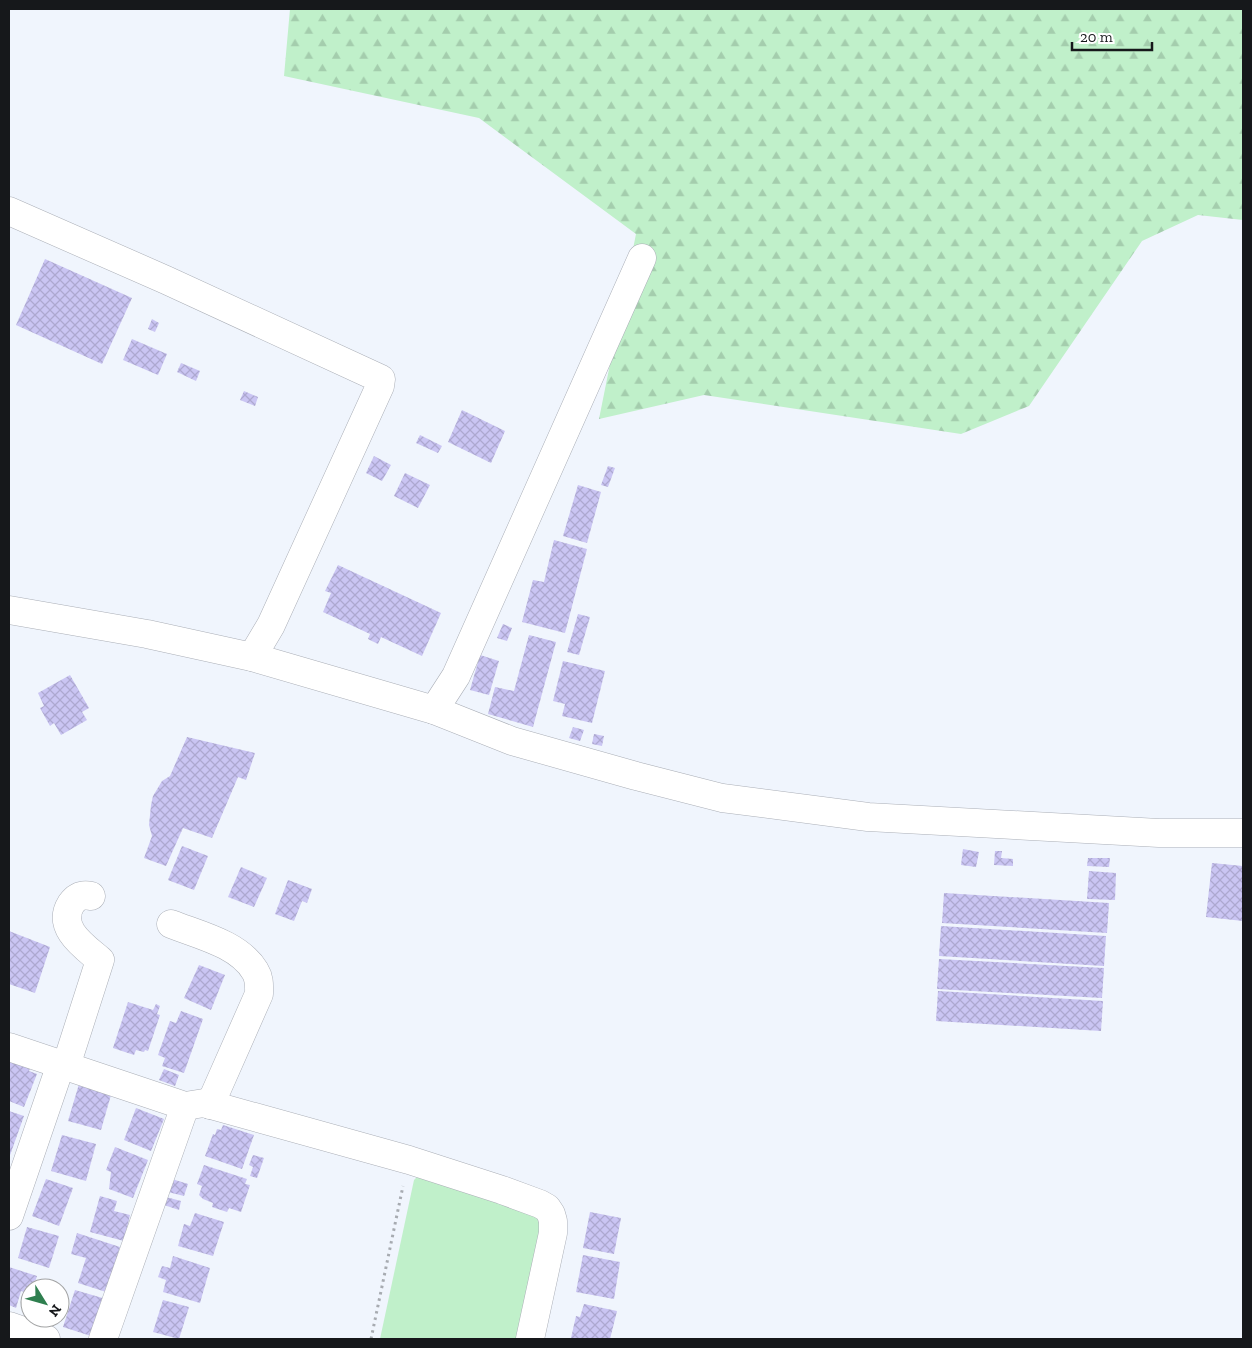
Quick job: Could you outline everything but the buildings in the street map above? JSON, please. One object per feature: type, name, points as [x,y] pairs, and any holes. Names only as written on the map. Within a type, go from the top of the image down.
[{"type":"street","points":[[9,211],[166,280],[381,379],[380,386],[271,625],[252,657]]},
{"type":"street","points":[[434,710],[456,676],[642,258]]},
{"type":"street","points":[[9,610],[147,634],[252,657],[434,710],[512,741],[722,798],[868,817],[1159,833],[1243,833]]},
{"type":"street","points":[[9,1216],[100,960],[73,936],[67,919],[68,908],[77,897],[91,896]]},
{"type":"street","points":[[103,1339],[197,1105],[259,994],[259,982],[256,972],[246,959],[231,948],[171,924]]},
{"type":"street","points":[[9,1047],[197,1105],[409,1160],[540,1204],[547,1208],[551,1214],[553,1233],[530,1339]]},
{"type":"street","points":[[9,1326],[46,1339]]},
{"type":"path","points":[[371,1339],[409,1160]]},
{"type":"green space","points":[[290,9],[1243,9],[1243,220],[1198,215],[1142,241],[1029,406],[961,434],[704,395],[599,419],[636,234],[479,118],[284,76]]},
{"type":"green space","points":[[417,1177],[542,1217],[523,1339],[380,1339],[414,1180]]}]
